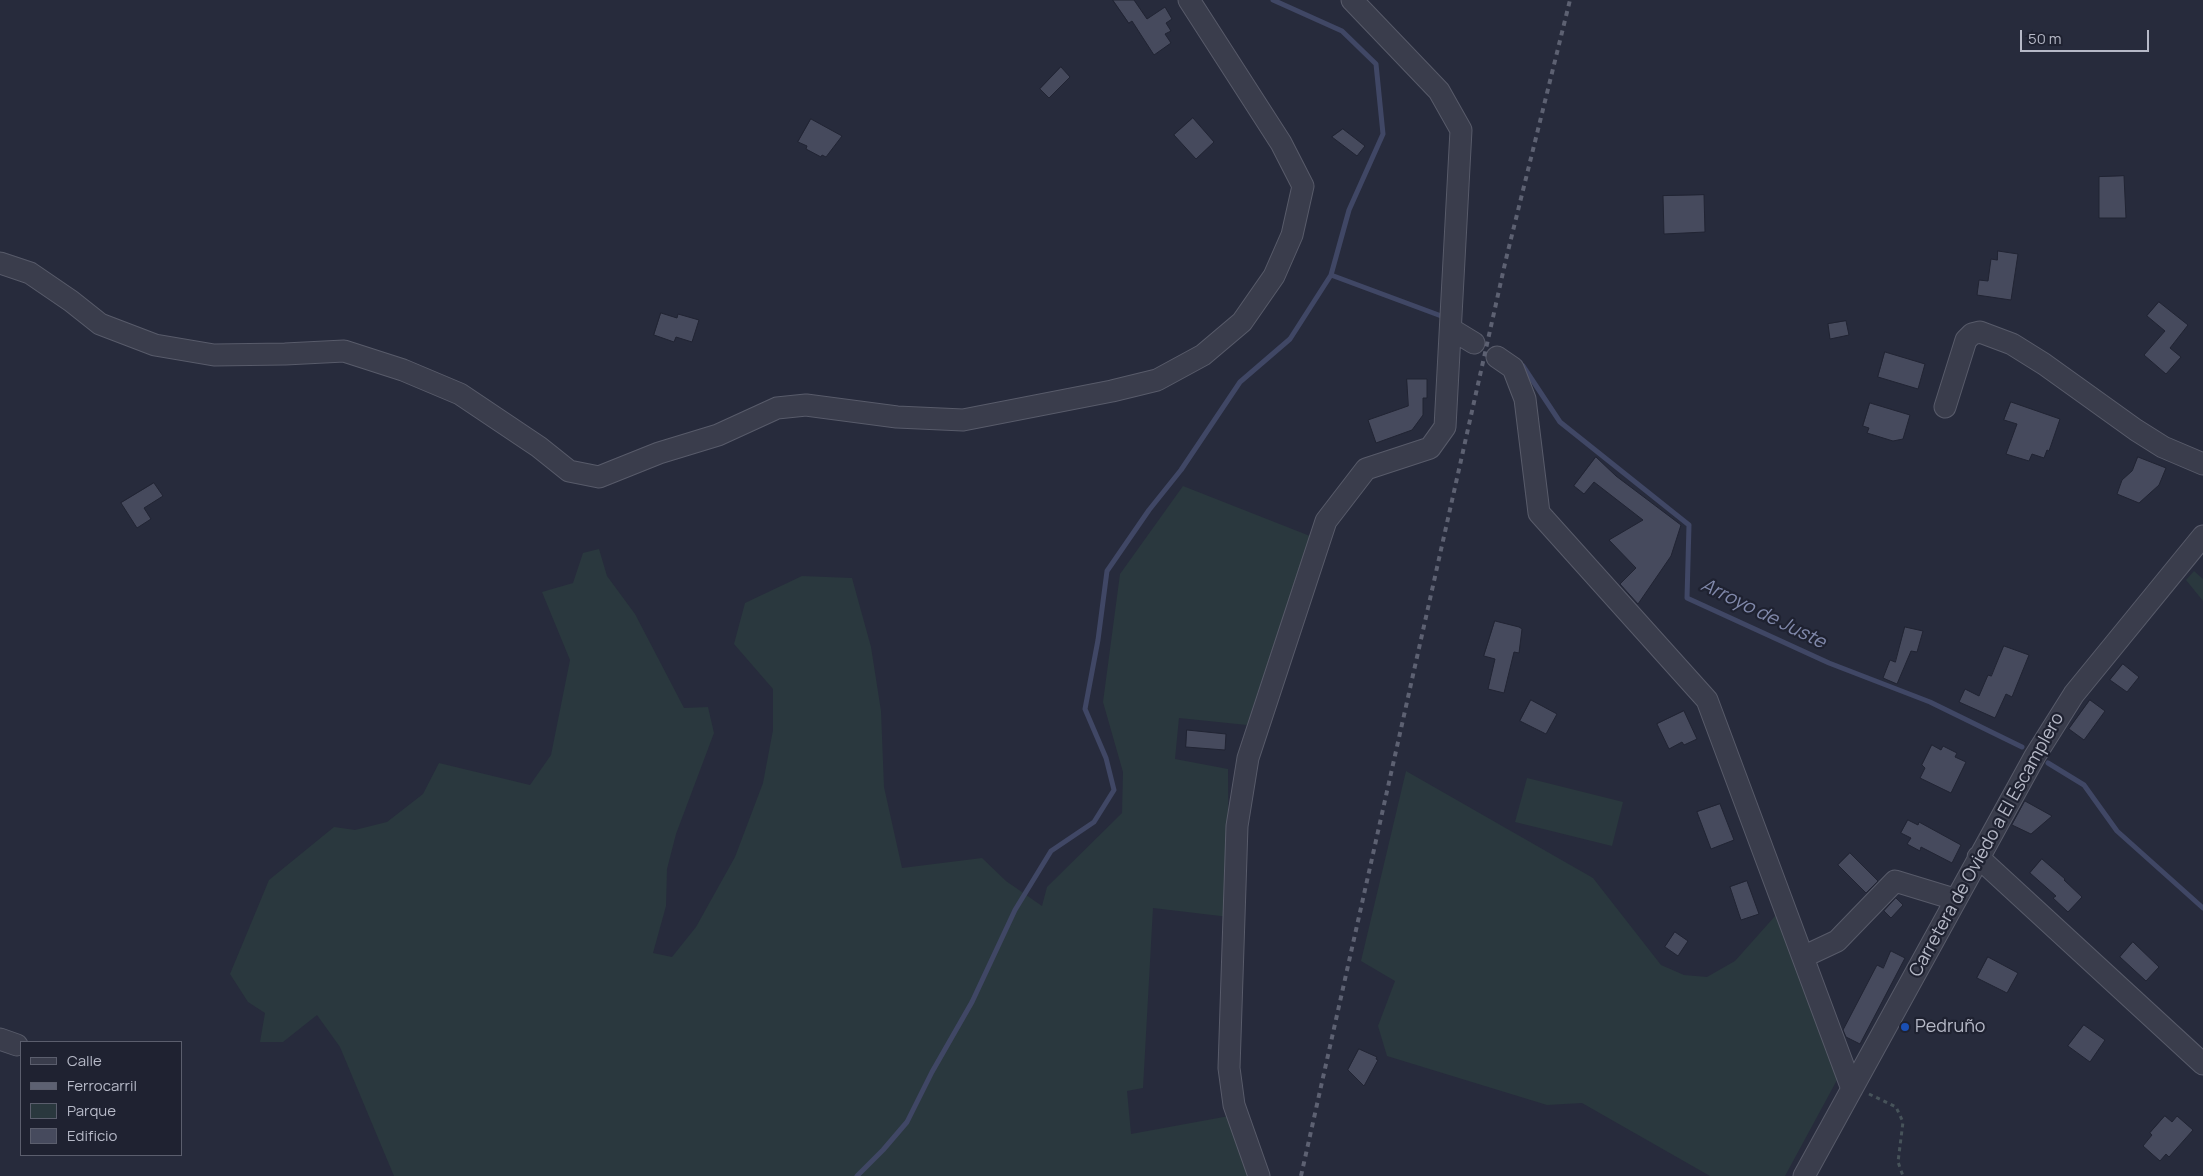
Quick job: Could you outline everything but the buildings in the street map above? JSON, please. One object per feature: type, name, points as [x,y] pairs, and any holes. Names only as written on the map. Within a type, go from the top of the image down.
[{"type":"street","points":[[0,263],[30,273],[71,301],[100,324],[156,345],[214,355],[344,351],[403,370],[460,394],[539,447],[569,470],[598,477],[658,454],[718,436],[777,408],[806,405],[896,417],[962,420],[1112,391],[1157,380],[1203,355],[1242,322],[1277,268],[1292,235],[1303,186],[1281,144],[1189,0]]},
{"type":"street","points":[[1259,1176],[1234,1106],[1229,1068],[1237,826],[1248,758],[1326,521],[1366,469],[1430,448],[1444,427],[1461,130],[1439,91],[1352,0]]},
{"type":"street","points":[[1451,329],[1474,343]]},
{"type":"street","points":[[1945,407],[1966,340],[1972,334],[1980,332],[2012,344],[2044,364],[2136,430],[2163,447],[2203,464]]},
{"type":"street","points":[[1496,358],[1513,368],[1526,400],[1539,513],[1707,700],[1852,1088]]},
{"type":"street","name":"Carretera de Oviedo a El Escamplero","points":[[1804,1176],[2034,756],[2074,694],[2203,536]]},
{"type":"street","points":[[1978,857],[2203,1064]]},
{"type":"street","points":[[1803,957],[1838,941],[1895,881],[1954,899]]},
{"type":"path","points":[[1852,1088],[1874,1095],[1896,1107],[1904,1122],[1898,1162],[1903,1176]]},
{"type":"green space","points":[[1183,486],[1310,536],[1247,725],[1179,718],[1175,759],[1228,769],[1229,917],[1153,908],[1143,1088],[1127,1091],[1131,1134],[1229,1116],[1250,1176],[394,1176],[340,1047],[317,1015],[283,1042],[260,1042],[265,1013],[248,1002],[230,974],[269,880],[334,827],[355,830],[387,822],[423,794],[439,763],[530,785],[551,755],[570,660],[542,592],[573,583],[583,553],[599,549],[607,576],[635,614],[684,708],[708,707],[714,733],[676,834],[667,869],[666,906],[653,953],[672,957],[696,927],[735,857],[763,783],[773,730],[773,689],[734,644],[745,603],[802,576],[852,578],[871,647],[881,711],[884,787],[902,868],[982,858],[1006,881],[1042,906],[1047,887],[1122,813],[1123,772],[1103,702],[1120,574]]},
{"type":"green space","points":[[2194,571],[2203,579],[2203,601],[2186,580]]},
{"type":"green space","points":[[1406,771],[1593,878],[1661,965],[1684,975],[1707,977],[1735,961],[1776,915],[1837,1080],[1785,1176],[1710,1176],[1582,1103],[1547,1105],[1387,1056],[1378,1026],[1395,981],[1361,961]]},
{"type":"green space","points":[[1527,778],[1623,802],[1612,846],[1515,822]]},
{"type":"waterway","points":[[857,1176],[907,1122],[932,1072],[972,1002],[1015,910],[1051,851],[1094,822],[1114,790],[1106,758],[1085,709],[1098,640],[1107,571],[1149,510],[1181,470],[1240,382],[1290,339],[1331,275],[1349,210],[1383,134],[1376,64],[1342,31],[1273,0]]},
{"type":"waterway","name":"Arroyo de Juste","points":[[1331,275],[1444,317]]},
{"type":"waterway","name":"Arroyo de Juste","points":[[1523,366],[1560,422],[1689,525],[1687,598],[1829,663],[1930,702],[2022,747]]},
{"type":"waterway","name":"Arroyo de Juste","points":[[2048,763],[2084,785],[2117,831],[2203,908]]},
{"type":"railway","points":[[1301,1176],[1506,259],[1570,0]]},
{"type":"place","name":"Pedruño","points":[[1905,1027]]}]
